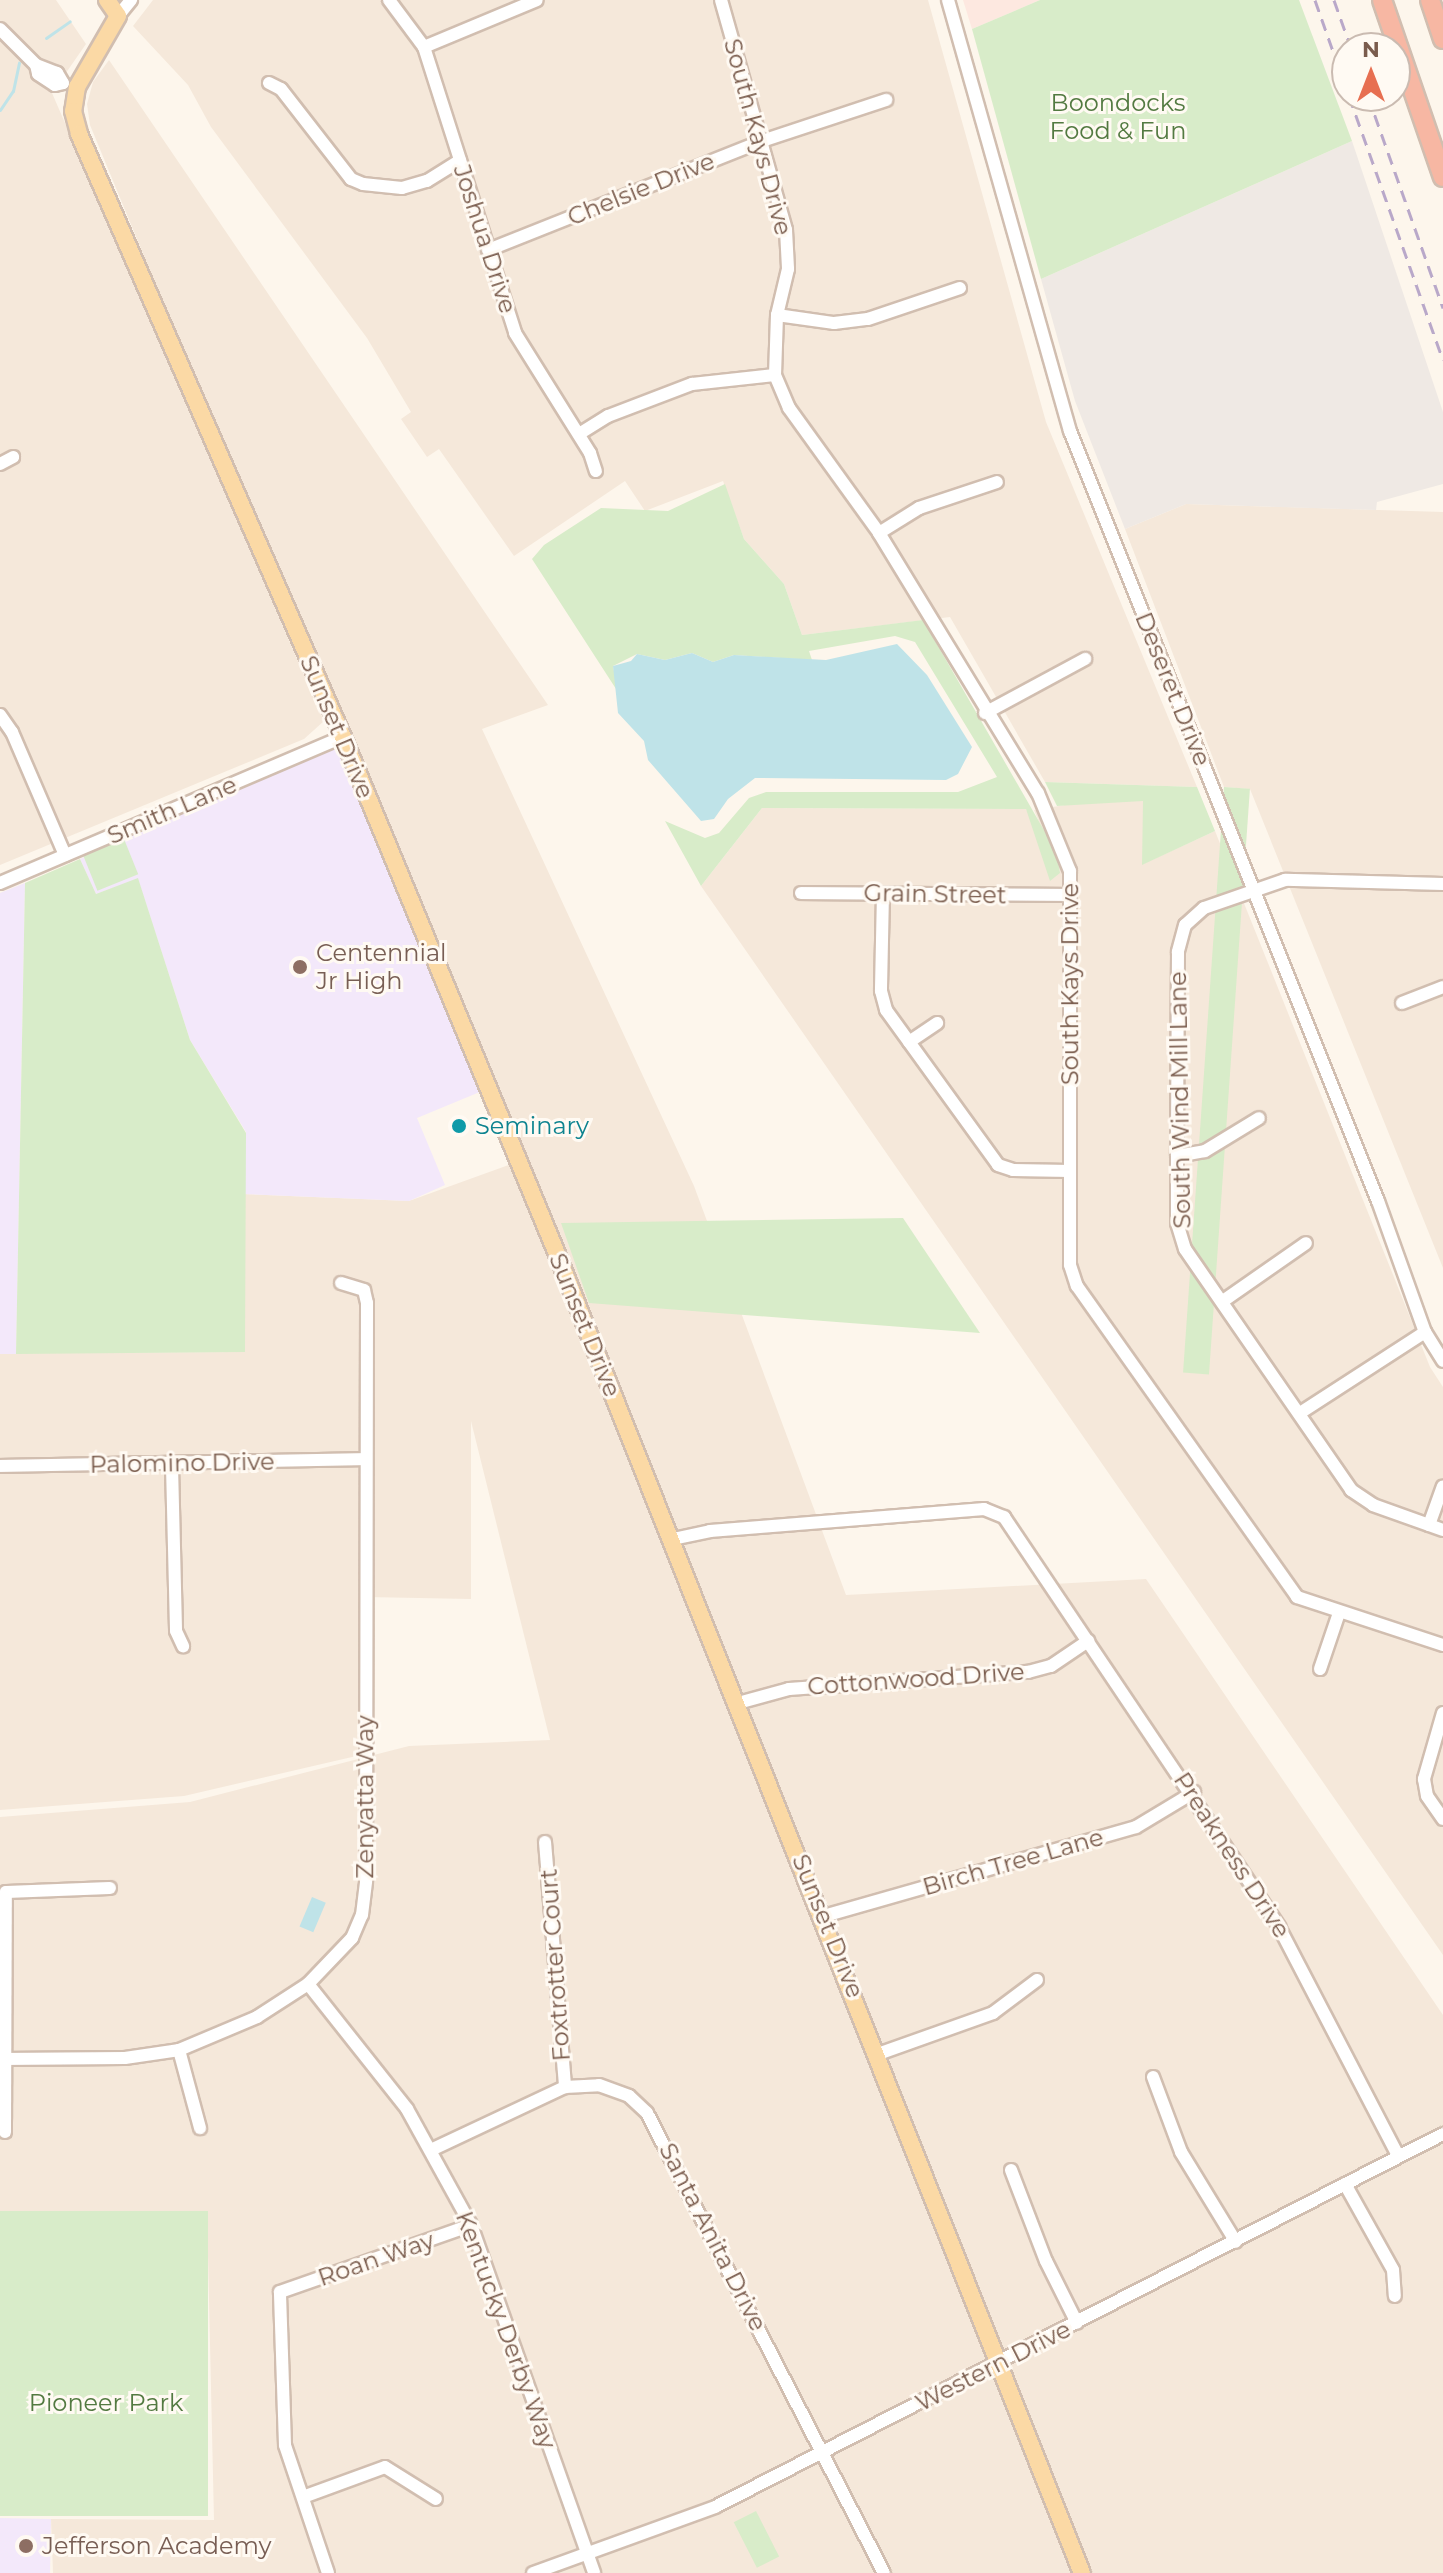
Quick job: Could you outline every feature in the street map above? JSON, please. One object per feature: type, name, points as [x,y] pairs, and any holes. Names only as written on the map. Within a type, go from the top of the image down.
[{"type":"highway","points":[[1382,0],[1443,177]]},
{"type":"highway","points":[[1430,0],[1443,39]]},
{"type":"main road","points":[[70,85],[118,16],[107,0]]},
{"type":"main road","name":"Sunset Drive","points":[[70,85],[79,134],[343,737],[673,1539],[1082,2573]]},
{"type":"street","points":[[118,16],[131,0]]},
{"type":"street","name":"Joshua Drive","points":[[389,0],[424,47],[521,347],[579,434],[596,471]]},
{"type":"street","points":[[424,47],[537,0]]},
{"type":"street","name":"South Kays Drive","points":[[721,0],[786,230],[788,269],[777,315],[775,375],[789,408],[879,533],[985,713],[1038,793],[1062,842],[1070,895],[1070,1265],[1077,1286],[1283,1583],[1297,1597],[1443,1645]]},
{"type":"street","name":"Deseret Drive","points":[[948,0],[1070,431],[1255,890],[1425,1332],[1443,1361]]},
{"type":"street","points":[[0,29],[36,65],[38,74],[55,85],[70,85]]},
{"type":"street","points":[[269,83],[281,89],[351,179],[363,184],[402,188],[427,181],[460,160]]},
{"type":"street","name":"Chelsie Drive","points":[[488,250],[762,141],[886,100]]},
{"type":"street","points":[[777,315],[834,323],[868,319],[960,288]]},
{"type":"street","points":[[579,434],[608,416],[692,384],[775,375]]},
{"type":"street","points":[[0,464],[13,457]]},
{"type":"street","points":[[879,533],[919,508],[997,482]]},
{"type":"street","points":[[985,713],[1085,659]]},
{"type":"street","points":[[0,715],[12,732],[65,855]]},
{"type":"street","name":"Smith Lane","points":[[0,883],[343,737]]},
{"type":"street","name":"South Wind Mill Lane","points":[[1443,884],[1285,880],[1204,908],[1185,925],[1178,952],[1177,1156],[1177,1223],[1185,1249],[1351,1490],[1373,1505],[1443,1530]]},
{"type":"street","name":"Grain Street","points":[[801,893],[1070,895]]},
{"type":"street","points":[[883,893],[881,991],[886,1010],[998,1165],[1013,1170],[1070,1171]]},
{"type":"street","points":[[1402,1003],[1443,987]]},
{"type":"street","points":[[909,1042],[937,1023]]},
{"type":"street","points":[[1177,1156],[1205,1151],[1259,1118]]},
{"type":"street","points":[[1223,1301],[1306,1243]]},
{"type":"street","name":"Zenyatta Way","points":[[2,2059],[125,2058],[179,2050],[257,2017],[308,1984],[351,1940],[362,1915],[367,1303],[364,1290],[341,1283]]},
{"type":"street","points":[[1300,1413],[1425,1332]]},
{"type":"street","name":"Palomino Drive","points":[[0,1466],[172,1466],[364,1459]]},
{"type":"street","points":[[172,1466],[176,1631],[183,1646]]},
{"type":"street","points":[[1429,1525],[1443,1486]]},
{"type":"street","name":"Preakness Drive","points":[[673,1539],[710,1531],[984,1509],[1004,1517],[1194,1792],[1319,1996],[1398,2156]]},
{"type":"street","points":[[1320,1669],[1339,1613]]},
{"type":"street","name":"Cottonwood Drive","points":[[738,1703],[789,1689],[1028,1672],[1051,1666],[1088,1641]]},
{"type":"street","points":[[1443,1713],[1424,1779],[1427,1796],[1443,1819]]},
{"type":"street","name":"Birch Tree Lane","points":[[824,1916],[1136,1827],[1194,1792]]},
{"type":"street","name":"Foxtrotter Court","points":[[545,1842],[565,2087]]},
{"type":"street","points":[[5,2132],[2,2059],[6,1892],[110,1888]]},
{"type":"street","points":[[878,2054],[993,2013],[1037,1980]]},
{"type":"street","name":"Kentucky Derby Way","points":[[308,1984],[407,2109],[433,2149],[471,2225],[594,2573]]},
{"type":"street","points":[[179,2050],[200,2128]]},
{"type":"street","points":[[1153,2077],[1181,2152],[1236,2242]]},
{"type":"street","name":"Santa Anita Drive","points":[[433,2149],[565,2087],[599,2085],[629,2096],[647,2113],[884,2573]]},
{"type":"street","name":"Western Drive","points":[[533,2573],[715,2507],[1443,2134]]},
{"type":"street","points":[[1011,2170],[1046,2261],[1077,2323]]},
{"type":"street","points":[[1345,2184],[1393,2270],[1395,2296]]},
{"type":"street","name":"Roan Way","points":[[303,2497],[285,2445],[280,2292],[471,2225]]},
{"type":"street","points":[[328,2573],[303,2497],[385,2467],[402,2473],[436,2499]]},
{"type":"shaded area","points":[[0,0],[56,0],[86,44],[52,93],[324,721],[304,739],[0,865]]},
{"type":"shaded area","points":[[153,0],[928,0],[1046,422],[1197,787],[1045,782],[950,617],[802,635],[784,584],[744,539],[723,481],[645,511],[625,481],[514,556],[439,449],[427,457],[401,419],[411,412],[367,338],[211,127],[188,85],[133,26]]},
{"type":"shaded area","points":[[963,0],[1040,0],[972,29]]},
{"type":"shaded area","points":[[109,60],[548,705],[482,729],[694,1186],[846,1595],[1146,1579],[1443,2015],[1443,2573],[53,2573],[51,2519],[214,2520],[207,2211],[0,2211],[0,1817],[190,1802],[409,1746],[550,1740],[471,1421],[471,1599],[366,1597],[365,1754],[184,1796],[0,1810],[0,1353],[244,1352],[242,1194],[409,1201],[517,1162],[90,125],[87,104],[93,82]]},
{"type":"shaded area","points":[[1352,141],[1443,412],[1443,484],[1377,502],[1376,510],[1186,504],[1125,529],[1075,401],[1041,279]]},
{"type":"shaded area","points":[[1186,504],[1443,512],[1443,1268],[1250,789],[1224,787],[1125,529]]},
{"type":"shaded area","name":"Centennial Jr High","points":[[336,743],[487,1089],[417,1118],[445,1185],[409,1201],[242,1194],[246,1132],[190,1040],[138,879],[96,894],[80,859]]},
{"type":"shaded area","points":[[1090,801],[1143,801],[1143,864],[1215,831],[1430,1367],[1443,1387],[1443,1955],[701,886],[762,808],[1026,809],[1060,872],[1034,810]]},
{"type":"shaded area","points":[[25,883],[16,1354],[0,1354],[0,893]]},
{"type":"shaded area","name":"Jefferson Academy","points":[[0,2518],[51,2519],[50,2573],[0,2573]]},
{"type":"green space","name":"Boondocks Food & Fun","points":[[1040,0],[1299,0],[1331,85],[1331,112],[1341,112],[1352,141],[1041,279],[972,29]]},
{"type":"green space","points":[[725,484],[744,539],[784,584],[802,635],[923,620],[1056,851],[1060,873],[1050,881],[1026,809],[762,808],[701,886],[665,821],[705,838],[719,833],[749,798],[766,792],[958,792],[997,777],[915,642],[895,636],[809,651],[812,660],[734,655],[713,662],[692,653],[665,660],[637,654],[613,666],[618,692],[532,559],[544,545],[601,508],[668,511]]},
{"type":"green space","points":[[1045,782],[1197,787],[1215,831],[1142,865],[1143,801],[1057,806]]},
{"type":"green space","points":[[1224,787],[1250,789],[1209,1374],[1183,1373]]},
{"type":"green space","points":[[124,839],[138,874],[97,891],[83,855]]},
{"type":"green space","points":[[80,859],[96,894],[138,878],[190,1040],[246,1133],[245,1352],[16,1354],[25,883]]},
{"type":"green space","points":[[903,1218],[980,1333],[589,1303],[561,1223]]},
{"type":"green space","name":"Pioneer Park","points":[[0,2211],[208,2211],[208,2516],[0,2516]]},
{"type":"green space","points":[[756,2511],[779,2556],[757,2568],[734,2522]]},
{"type":"water","points":[[897,644],[927,675],[972,747],[958,774],[946,780],[755,778],[728,799],[714,819],[701,821],[648,760],[644,741],[618,713],[613,666],[631,661],[637,654],[665,660],[692,653],[713,662],[734,655],[826,660]]},
{"type":"water","points":[[312,1897],[326,1903],[313,1932],[299,1926]]},
{"type":"waterway","points":[[46,38],[70,21]]},
{"type":"waterway","points":[[0,110],[13,91],[19,63]]},
{"type":"railway","points":[[1315,0],[1331,46]]},
{"type":"railway","points":[[1334,0],[1345,32]]},
{"type":"railway","points":[[1355,112],[1443,360]]},
{"type":"railway","points":[[1374,112],[1443,308]]},
{"type":"place","name":"Centennial Jr High","points":[[300,967]]},
{"type":"place","name":"Seminary","points":[[459,1126]]},
{"type":"place","name":"Jefferson Academy","points":[[26,2546]]}]
